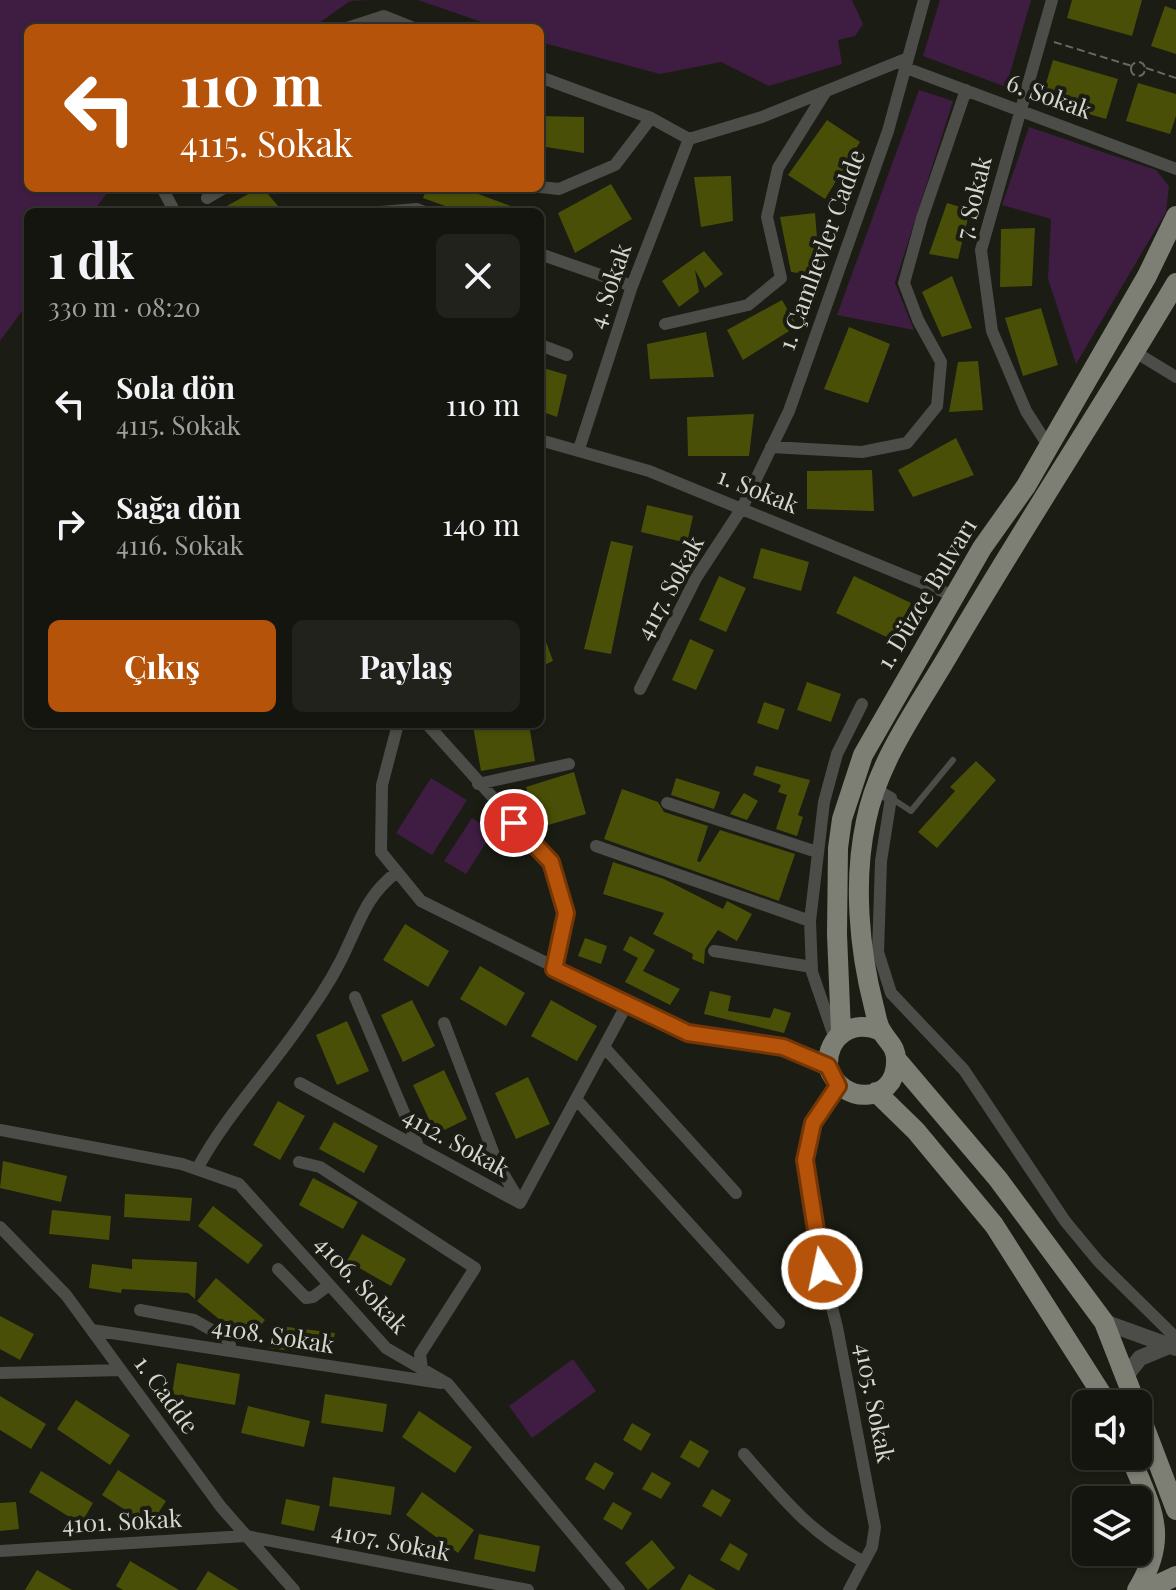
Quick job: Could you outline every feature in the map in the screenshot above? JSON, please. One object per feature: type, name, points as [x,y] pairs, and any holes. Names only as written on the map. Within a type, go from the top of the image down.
[{"type":"main road","name":"1. Düzce Bulvarı","points":[[838,1036],[837,934],[842,819],[863,755],[954,596],[1049,447],[1147,276],[1176,216]]},
{"type":"main road","name":"1. Düzce Bulvarı","points":[[881,1031],[862,938],[860,893],[866,821],[883,794],[891,753],[990,584],[1176,283]]},
{"type":"main road","points":[[897,1060],[890,1081],[876,1092],[859,1095],[838,1086],[828,1066],[838,1036],[861,1026],[881,1031],[894,1048],[897,1060],[998,1179],[1104,1322],[1130,1390]]},
{"type":"main road","points":[[876,1092],[916,1131],[994,1225],[1099,1390]]},
{"type":"main road","points":[[1152,1447],[1176,1510]]},
{"type":"main road","points":[[1135,1470],[1157,1532],[1156,1550],[1137,1590]]},
{"type":"main road","points":[[1146,1590],[1176,1576]]},
{"type":"street","name":"1. Çamlıevler Cadde","points":[[742,508],[789,411],[888,131],[924,0]]},
{"type":"street","name":"7. Sokak","points":[[1049,447],[1026,411],[992,331],[981,250],[1052,0]]},
{"type":"street","points":[[359,24],[384,16],[404,24]]},
{"type":"street","name":"6. Sokak","points":[[907,63],[966,90],[1176,169]]},
{"type":"street","points":[[544,78],[651,118],[689,139],[762,117],[907,63]]},
{"type":"street","points":[[771,447],[862,452],[907,443],[937,406],[941,362],[918,320],[904,283],[922,218],[966,90]]},
{"type":"street","points":[[665,324],[748,305],[781,278],[767,217],[778,168],[826,91]]},
{"type":"street","points":[[544,187],[559,189],[615,165],[651,118]]},
{"type":"street","name":"4. Sokak","points":[[579,449],[632,286],[689,139]]},
{"type":"street","points":[[207,198],[217,192]]},
{"type":"street","points":[[544,255],[632,286]]},
{"type":"street","points":[[544,346],[567,355]]},
{"type":"street","points":[[1135,352],[1176,377]]},
{"type":"street","name":"1. Sokak","points":[[544,441],[649,471],[954,596]]},
{"type":"street","name":"4117. Sokak","points":[[640,689],[696,578],[742,508]]},
{"type":"street","points":[[838,1036],[812,967],[810,921],[824,802],[837,754],[862,704]]},
{"type":"street","points":[[397,728],[382,785],[381,852],[421,901],[688,1033],[783,1047],[828,1066]]},
{"type":"street","points":[[430,728],[551,862],[566,913],[554,969]]},
{"type":"street","points":[[478,784],[569,764]]},
{"type":"street","points":[[883,794],[878,952],[891,993],[964,1070],[1065,1221],[1174,1344]]},
{"type":"street","points":[[667,803],[817,852]]},
{"type":"street","points":[[596,846],[810,921]]},
{"type":"street","points":[[197,1169],[226,1120],[308,1014],[350,941],[369,898],[397,872]]},
{"type":"street","points":[[714,951],[812,967]]},
{"type":"street","points":[[355,997],[419,1148]]},
{"type":"street","name":"4112. Sokak","points":[[300,1083],[520,1203],[627,1004]]},
{"type":"street","points":[[444,1023],[498,1165],[520,1203]]},
{"type":"street","points":[[604,1047],[736,1193]]},
{"type":"street","name":"4105. Sokak","points":[[838,1086],[813,1123],[805,1160],[822,1269],[837,1327],[875,1527],[872,1547],[849,1590]]},
{"type":"street","points":[[576,1099],[779,1323]]},
{"type":"street","name":"4106. Sokak","points":[[0,1130],[197,1169],[239,1184],[386,1348],[448,1384],[619,1590]]},
{"type":"street","points":[[299,1162],[320,1167],[475,1268],[420,1354],[422,1369]]},
{"type":"street","name":"1. Cadde","points":[[0,1227],[66,1295],[221,1507],[294,1590]]},
{"type":"street","points":[[278,1269],[306,1298],[313,1297],[329,1285]]},
{"type":"street","points":[[140,1310],[202,1323],[229,1340],[231,1351]]},
{"type":"street","points":[[1104,1322],[1174,1344]]},
{"type":"street","name":"4108. Sokak","points":[[92,1330],[448,1384]]},
{"type":"street","points":[[1125,1377],[1140,1358],[1174,1344]]},
{"type":"street","points":[[0,1373],[121,1370]]},
{"type":"street","points":[[744,1454],[807,1525],[828,1542],[864,1562]]},
{"type":"street","name":"4101. Sokak","points":[[0,1551],[246,1536]]},
{"type":"street","name":"4107. Sokak","points":[[246,1536],[528,1590]]},
{"type":"lane","points":[[883,794],[911,811],[953,760]]},
{"type":"path","points":[[1041,38],[1132,66],[1140,62],[1145,68],[1176,78]]},
{"type":"path","points":[[1132,66],[1136,75],[1145,68]]},
{"type":"shaded area","points":[[0,0],[369,0],[350,1],[318,24],[24,24],[24,192],[108,192],[96,208],[24,208],[24,308],[0,341]]},
{"type":"shaded area","points":[[418,0],[852,0],[863,24],[855,36],[838,40],[842,64],[769,86],[721,62],[660,74],[544,43],[544,24],[487,24]]},
{"type":"shaded area","points":[[940,0],[1031,0],[1006,87],[923,56]]},
{"type":"shaded area","points":[[919,90],[953,101],[895,283],[914,330],[837,315]]},
{"type":"shaded area","points":[[1029,127],[1156,170],[1169,186],[1166,212],[1076,364],[1048,279],[1051,219],[1002,205]]},
{"type":"shaded area","points":[[431,778],[467,800],[432,855],[396,833]]},
{"type":"shaded area","points":[[472,818],[493,832],[466,874],[444,861]]},
{"type":"shaded area","points":[[573,1359],[596,1391],[532,1438],[509,1406]]},
{"type":"building","points":[[1072,0],[1142,0],[1132,36],[1067,18]]},
{"type":"building","points":[[1165,6],[1176,10],[1176,54],[1151,46]]},
{"type":"building","points":[[1053,60],[1118,79],[1106,119],[1041,100]]},
{"type":"building","points":[[1138,83],[1176,94],[1176,116],[1170,134],[1126,121]]},
{"type":"building","points":[[544,116],[584,117],[584,153],[544,147]]},
{"type":"building","points":[[827,120],[860,142],[825,199],[788,175]]},
{"type":"building","points":[[731,176],[733,221],[701,227],[694,177]]},
{"type":"building","points":[[611,184],[632,219],[575,253],[558,213]]},
{"type":"building","points":[[252,192],[266,192],[280,208],[223,208]]},
{"type":"building","points":[[425,192],[473,192],[516,208],[451,208],[423,198]]},
{"type":"building","points":[[947,203],[970,210],[958,259],[929,254]]},
{"type":"building","points":[[815,213],[820,276],[791,272],[780,217]]},
{"type":"building","points":[[1035,228],[1032,286],[1000,287],[1001,229]]},
{"type":"building","points":[[704,251],[723,274],[705,288],[695,270],[699,292],[679,307],[662,281]]},
{"type":"building","points":[[952,276],[972,328],[942,337],[922,292]]},
{"type":"building","points":[[782,300],[797,326],[743,360],[727,330]]},
{"type":"building","points":[[1041,308],[1058,365],[1023,376],[1005,318]]},
{"type":"building","points":[[849,327],[890,344],[868,403],[824,389]]},
{"type":"building","points":[[706,332],[714,377],[650,379],[647,344]]},
{"type":"building","points":[[978,361],[983,410],[949,412],[958,362]]},
{"type":"building","points":[[544,368],[567,375],[557,417],[544,412]]},
{"type":"building","points":[[754,414],[749,456],[688,456],[687,417]]},
{"type":"building","points":[[956,438],[974,475],[913,497],[898,470]]},
{"type":"building","points":[[872,470],[874,511],[807,509],[807,471]]},
{"type":"building","points":[[647,505],[693,516],[687,543],[641,532]]},
{"type":"building","points":[[611,541],[633,546],[611,654],[584,649]]},
{"type":"building","points":[[761,548],[809,562],[801,591],[753,578]]},
{"type":"building","points":[[719,576],[746,588],[726,632],[699,620]]},
{"type":"building","points":[[854,576],[911,603],[893,640],[836,613]]},
{"type":"building","points":[[544,636],[553,661],[544,665]]},
{"type":"building","points":[[690,639],[714,650],[696,690],[672,680]]},
{"type":"building","points":[[807,682],[841,694],[831,722],[797,710]]},
{"type":"building","points":[[764,702],[785,709],[778,730],[757,723]]},
{"type":"building","points":[[473,728],[530,728],[535,761],[481,771]]},
{"type":"building","points":[[976,761],[996,780],[937,848],[918,832],[955,791],[950,787]]},
{"type":"building","points":[[756,766],[810,780],[798,815],[803,817],[797,836],[776,829],[787,795],[778,792],[781,785],[753,775]]},
{"type":"building","points":[[574,772],[586,814],[538,828],[526,787]]},
{"type":"building","points":[[676,778],[720,792],[714,809],[671,795]]},
{"type":"building","points":[[622,789],[658,802],[664,812],[708,826],[697,861],[700,862],[720,830],[795,854],[779,901],[604,839]]},
{"type":"building","points":[[744,793],[758,801],[747,820],[730,814]]},
{"type":"building","points":[[613,862],[664,879],[723,909],[727,901],[752,914],[737,941],[718,930],[705,949],[704,964],[692,959],[693,954],[653,934],[664,913],[603,894]]},
{"type":"building","points":[[405,924],[449,951],[428,987],[383,960]]},
{"type":"building","points":[[630,936],[655,950],[643,971],[680,989],[670,1005],[625,982],[638,958],[623,950]]},
{"type":"building","points":[[585,938],[607,946],[601,964],[578,956]]},
{"type":"building","points":[[480,966],[525,993],[506,1026],[460,999]]},
{"type":"building","points":[[710,991],[731,996],[728,1011],[770,1018],[774,1008],[791,1013],[784,1033],[704,1014]]},
{"type":"building","points":[[412,1000],[435,1046],[403,1062],[381,1015]]},
{"type":"building","points":[[551,1000],[597,1026],[577,1061],[531,1036]]},
{"type":"building","points":[[347,1021],[369,1071],[337,1085],[316,1035]]},
{"type":"building","points":[[444,1070],[467,1119],[436,1134],[413,1085]]},
{"type":"building","points":[[528,1077],[550,1124],[516,1139],[495,1093]]},
{"type":"building","points":[[278,1101],[305,1116],[280,1160],[253,1145]]},
{"type":"building","points":[[334,1122],[378,1146],[364,1173],[319,1149]]},
{"type":"building","points":[[3,1161],[67,1176],[61,1202],[0,1188]]},
{"type":"building","points":[[313,1178],[358,1202],[343,1229],[299,1205]]},
{"type":"building","points":[[125,1194],[192,1198],[190,1221],[124,1217]]},
{"type":"building","points":[[213,1206],[263,1245],[248,1264],[198,1226]]},
{"type":"building","points":[[52,1210],[111,1216],[109,1240],[49,1234]]},
{"type":"building","points":[[362,1234],[406,1259],[391,1286],[347,1261]]},
{"type":"building","points":[[132,1259],[197,1262],[195,1299],[188,1293],[122,1289],[121,1293],[89,1288],[92,1264],[132,1269]]},
{"type":"building","points":[[216,1278],[265,1320],[247,1342],[197,1301]]},
{"type":"building","points":[[0,1316],[34,1334],[20,1360],[0,1349]]},
{"type":"building","points":[[272,1325],[335,1333],[331,1356],[269,1348]]},
{"type":"building","points":[[177,1363],[240,1374],[235,1405],[172,1394]]},
{"type":"building","points":[[325,1394],[387,1404],[383,1432],[321,1423]]},
{"type":"building","points":[[0,1396],[46,1424],[31,1449],[0,1430]]},
{"type":"building","points":[[76,1400],[130,1435],[110,1465],[57,1429]]},
{"type":"building","points":[[248,1406],[310,1421],[304,1447],[241,1433]]},
{"type":"building","points":[[419,1411],[472,1447],[455,1473],[402,1437]]},
{"type":"building","points":[[632,1423],[651,1434],[641,1451],[623,1440]]},
{"type":"building","points":[[690,1440],[709,1451],[699,1468],[680,1457]]},
{"type":"building","points":[[595,1462],[614,1473],[604,1490],[585,1479]]},
{"type":"building","points":[[118,1470],[166,1501],[150,1526],[102,1495]]},
{"type":"building","points":[[41,1471],[93,1503],[81,1524],[29,1492]]},
{"type":"building","points":[[652,1472],[671,1483],[661,1499],[642,1489]]},
{"type":"building","points":[[333,1477],[395,1487],[391,1515],[329,1506]]},
{"type":"building","points":[[712,1489],[731,1500],[721,1517],[702,1506]]},
{"type":"building","points":[[422,1492],[474,1530],[458,1553],[406,1515]]},
{"type":"building","points":[[286,1499],[320,1506],[314,1531],[281,1524]]},
{"type":"building","points":[[16,1502],[19,1529],[0,1531],[0,1503]]},
{"type":"building","points":[[613,1502],[632,1513],[622,1530],[603,1519]]},
{"type":"building","points":[[479,1534],[540,1546],[535,1572],[474,1559]]},
{"type":"building","points":[[652,1540],[675,1568],[648,1590],[625,1563]]},
{"type":"building","points":[[730,1543],[748,1554],[739,1571],[720,1560]]},
{"type":"building","points":[[130,1561],[179,1590],[123,1590],[116,1586]]},
{"type":"building","points":[[37,1570],[72,1590],[25,1590]]},
{"type":"building","points":[[208,1571],[239,1590],[196,1590]]},
{"type":"building","points":[[689,1574],[716,1590],[680,1590]]},
{"type":"route","points":[[514,823],[551,862],[566,913],[554,969],[688,1033],[783,1047],[828,1066],[838,1086],[813,1123],[805,1160],[822,1269]]}]
